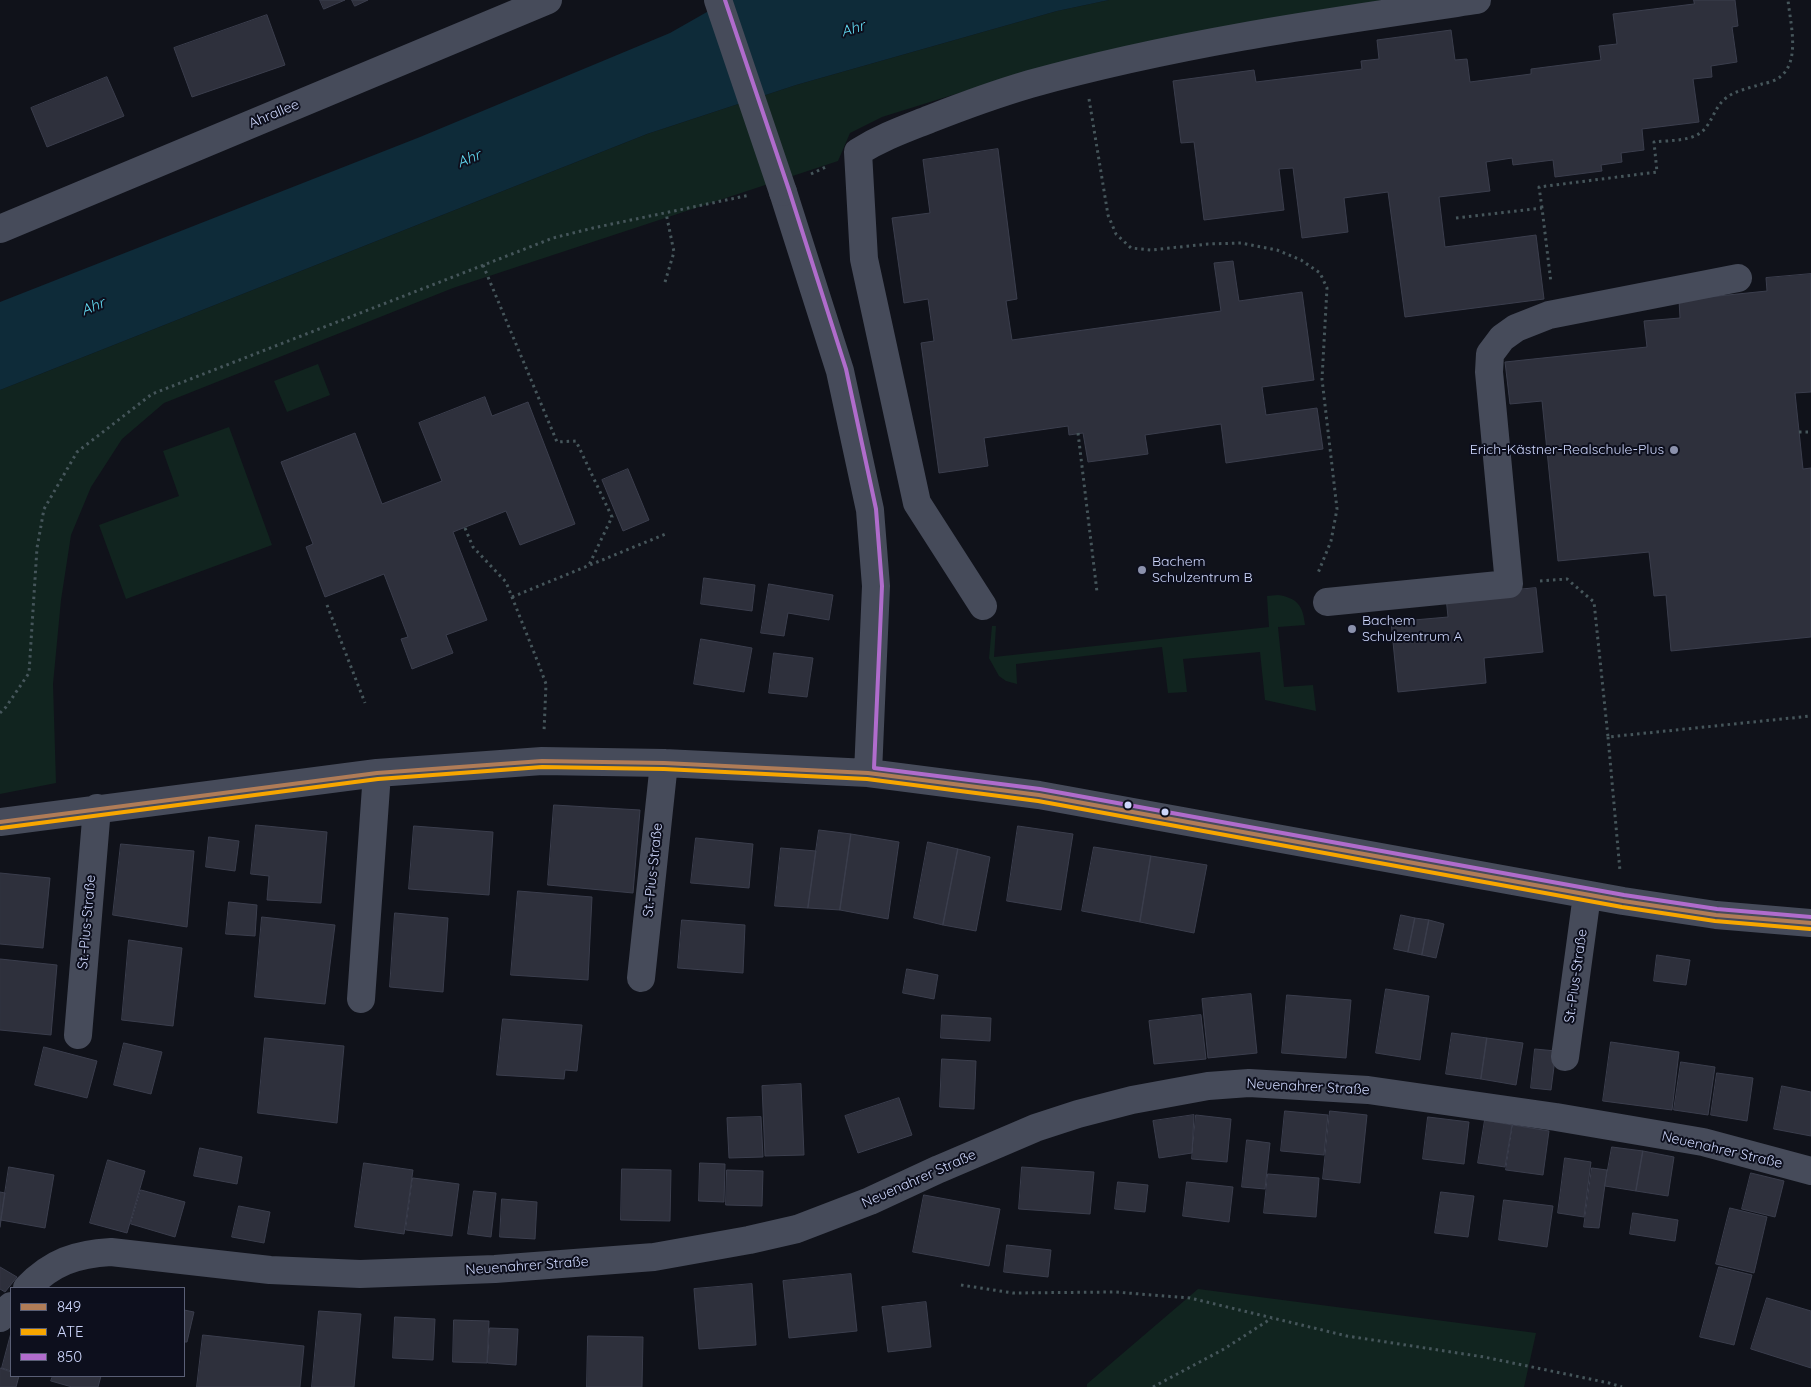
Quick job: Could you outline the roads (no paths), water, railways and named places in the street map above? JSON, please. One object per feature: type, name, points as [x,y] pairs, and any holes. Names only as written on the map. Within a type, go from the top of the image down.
[{"type":"street","name":"Ahrallee","points":[[0,229],[548,0]]},
{"type":"street","points":[[718,0],[783,192],[840,371],[870,510],[876,586],[868,773]]},
{"type":"street","points":[[982,606],[917,503],[864,259],[858,152],[879,139],[986,97],[1085,69],[1193,45],[1319,23],[1477,0]]},
{"type":"street","points":[[1327,602],[1509,584],[1489,372],[1490,354],[1502,338],[1516,328],[1554,314],[1738,278]]},
{"type":"street","points":[[0,822],[377,773],[542,761],[664,763],[868,773],[1039,795],[1623,901],[1716,915],[1811,923]]},
{"type":"street","name":"St.-Pius-Straße","points":[[641,978],[664,763]]},
{"type":"street","points":[[361,999],[377,773]]},
{"type":"street","name":"St.-Pius-Straße","points":[[78,1035],[97,808]]},
{"type":"street","name":"St.-Pius-Straße","points":[[1564,1057],[1587,895]]},
{"type":"street","name":"Neuenahrer Straße","points":[[28,1287],[57,1264],[72,1257],[89,1253],[111,1252],[270,1270],[360,1274],[495,1269],[654,1257],[749,1240],[797,1229],[870,1201],[1035,1128],[1078,1114],[1132,1100],[1208,1086],[1249,1083],[1368,1090],[1556,1117],[1703,1142],[1811,1171]]},
{"type":"street","points":[[0,1318],[10,1307]]},
{"type":"water","name":"Ahr","points":[[728,0],[1109,0],[1057,11],[796,85],[647,134],[0,390],[0,302],[420,137],[670,33]]},
{"type":"place","name":"Erich-Kästner-Realschule-Plus","points":[[1674,450]]},
{"type":"place","name":"Bachem Schulzentrum B","points":[[1142,570]]},
{"type":"place","name":"Bachem Schulzentrum A","points":[[1352,629]]}]
